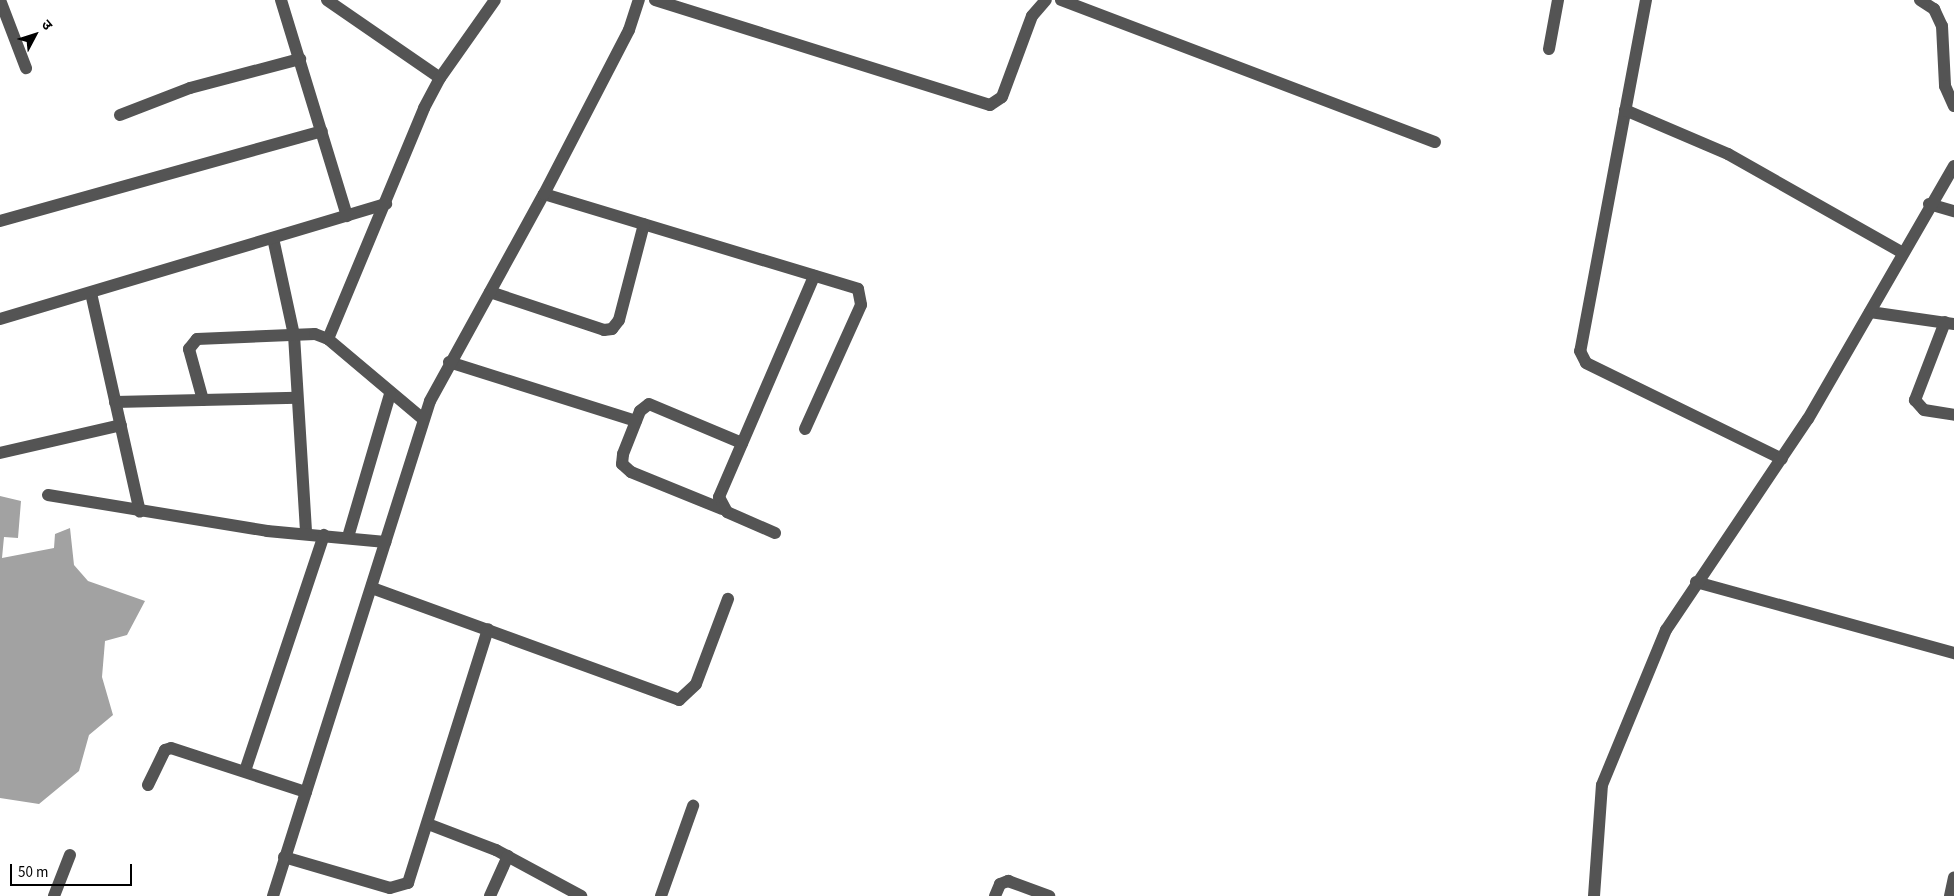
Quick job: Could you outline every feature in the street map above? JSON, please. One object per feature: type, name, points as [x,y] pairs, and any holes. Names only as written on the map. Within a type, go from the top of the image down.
[{"type":"street","points":[[0,0],[26,68]]},
{"type":"street","points":[[282,0],[347,216]]},
{"type":"street","points":[[327,0],[440,78]]},
{"type":"street","points":[[328,339],[440,78],[495,0]]},
{"type":"street","points":[[273,896],[372,588],[423,419],[449,362],[544,194],[629,30],[639,0]]},
{"type":"street","points":[[655,0],[990,105],[1002,97],[1032,16],[1046,0]]},
{"type":"street","points":[[1061,0],[1435,142]]},
{"type":"street","points":[[1549,49],[1558,0]]},
{"type":"street","points":[[1646,0],[1582,357],[1782,459]]},
{"type":"street","points":[[1920,0],[1934,9],[1942,26],[1945,86],[1954,106]]},
{"type":"street","points":[[120,116],[190,88],[300,59]]},
{"type":"street","points":[[1625,110],[1728,154],[1903,253]]},
{"type":"street","points":[[0,221],[322,131]]},
{"type":"street","points":[[1594,896],[1602,785],[1666,630],[1696,582],[1782,459],[1870,312],[1929,204],[1954,166]]},
{"type":"street","points":[[544,194],[858,289],[862,300],[805,429]]},
{"type":"street","points":[[0,319],[386,204]]},
{"type":"street","points":[[1929,204],[1954,211]]},
{"type":"street","points":[[490,292],[604,330],[612,329],[619,320],[644,224]]},
{"type":"street","points":[[273,238],[294,335],[306,534]]},
{"type":"street","points":[[722,509],[719,497],[814,276]]},
{"type":"street","points":[[91,293],[140,512]]},
{"type":"street","points":[[1870,312],[1949,323],[1915,400],[1924,410],[1954,415]]},
{"type":"street","points":[[204,400],[189,349],[197,338],[294,335],[328,339],[390,394],[423,419]]},
{"type":"street","points":[[449,362],[636,421]]},
{"type":"street","points":[[348,537],[390,394]]},
{"type":"street","points":[[115,402],[297,398]]},
{"type":"street","points":[[742,443],[654,403],[644,406],[636,421],[622,458],[626,468],[775,533]]},
{"type":"street","points":[[0,454],[121,425]]},
{"type":"street","points":[[48,495],[140,512],[306,534],[386,542]]},
{"type":"street","points":[[245,771],[324,535]]},
{"type":"street","points":[[1696,582],[1954,653]]},
{"type":"street","points":[[372,588],[679,700],[696,684],[728,598]]},
{"type":"street","points":[[284,858],[405,891],[428,824],[488,629]]},
{"type":"street","points":[[148,785],[165,750],[171,748],[306,792]]},
{"type":"street","points":[[661,896],[693,806]]},
{"type":"street","points":[[428,824],[508,856],[581,896]]},
{"type":"street","points":[[54,896],[70,855]]},
{"type":"street","points":[[490,896],[508,856]]},
{"type":"street","points":[[1950,896],[1954,877]]},
{"type":"street","points":[[995,896],[1000,884],[1008,881],[1049,896]]},
{"type":"shaded area","points":[[0,496],[21,501],[18,538],[4,537],[2,558],[54,548],[55,534],[70,528],[74,565],[88,581],[145,601],[127,635],[105,641],[102,677],[113,715],[89,735],[79,771],[39,804],[0,798]]}]
